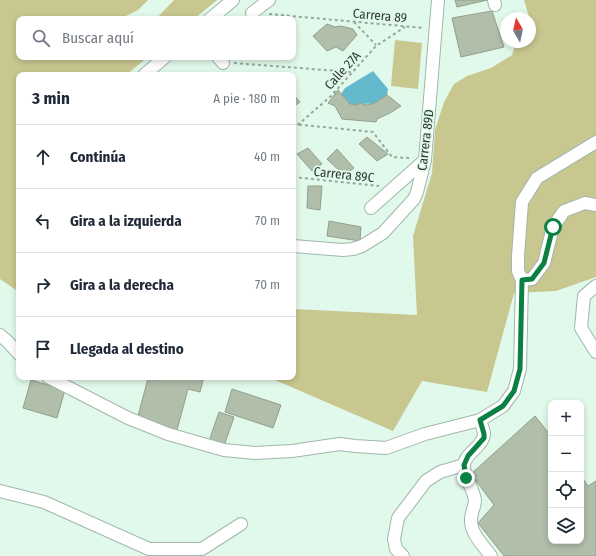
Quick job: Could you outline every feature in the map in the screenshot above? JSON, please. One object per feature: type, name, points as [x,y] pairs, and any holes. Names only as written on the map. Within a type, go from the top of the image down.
[{"type":"street","points":[[214,16],[233,0]]},
{"type":"street","points":[[252,13],[269,0]]},
{"type":"street","name":"Carrera 89D","points":[[296,246],[343,250],[353,249],[370,242],[384,233],[414,199],[425,160],[438,0]]},
{"type":"street","points":[[148,72],[162,60]]},
{"type":"street","points":[[54,380],[128,418],[168,434],[224,450],[255,453],[292,451],[340,444],[386,448],[425,434],[480,420],[503,406],[514,391],[520,369],[522,280],[518,271],[518,256],[522,202],[537,178],[596,142]]},
{"type":"street","points":[[370,208],[425,160]]},
{"type":"street","points":[[522,280],[532,279],[544,263],[553,227],[564,210],[585,203],[596,206]]},
{"type":"street","points":[[596,286],[584,296],[581,328],[596,352]]},
{"type":"street","points":[[0,335],[8,341],[16,350]]},
{"type":"street","points":[[480,420],[484,438],[468,456],[464,465],[466,478],[475,501],[471,518],[471,526],[476,536],[491,556]]},
{"type":"street","points":[[403,556],[396,549],[394,539],[398,518],[426,481],[440,472],[464,465]]},
{"type":"street","points":[[0,491],[44,502],[149,549],[202,549],[241,524]]},
{"type":"path","name":"Carrera 89","points":[[252,13],[290,16]]},
{"type":"path","name":"Carrera 89","points":[[296,16],[435,30]]},
{"type":"path","points":[[354,21],[376,46]]},
{"type":"path","name":"Calle 27A","points":[[296,126],[330,96],[376,46],[406,26]]},
{"type":"path","points":[[220,60],[352,72]]},
{"type":"path","points":[[299,124],[373,132],[392,157],[425,160]]},
{"type":"path","name":"Carrera 89C","points":[[296,177],[394,188]]},
{"type":"shaded area","points":[[0,0],[148,0],[138,10],[126,16],[16,16],[16,60],[144,60],[130,72],[16,72],[16,290],[0,279]]},
{"type":"shaded area","points":[[174,0],[217,0],[198,16],[159,16]]},
{"type":"shaded area","points":[[524,0],[596,0],[596,277],[556,291],[514,293],[487,392],[422,381],[393,431],[275,380],[296,380],[296,309],[417,315],[413,236],[432,173],[435,130],[444,102],[454,84],[467,76],[491,68],[512,55],[514,48],[536,48],[536,12],[528,12]]},
{"type":"shaded area","points":[[395,40],[422,43],[418,89],[391,86]]},
{"type":"water","points":[[373,71],[388,89],[387,95],[374,103],[359,103],[358,105],[350,104],[341,94],[345,88]]},
{"type":"building","points":[[455,0],[487,0],[457,7]]},
{"type":"building","points":[[492,11],[500,35],[500,48],[461,57],[452,18]]},
{"type":"building","points":[[327,24],[335,27],[341,26],[353,29],[357,35],[343,51],[336,47],[327,51],[313,36]]},
{"type":"building","points":[[338,90],[350,104],[358,105],[359,103],[367,105],[375,103],[387,95],[401,106],[377,119],[376,122],[342,119],[335,106],[328,103]]},
{"type":"building","points":[[296,97],[300,102],[296,105]]},
{"type":"building","points":[[367,137],[388,154],[377,161],[359,144]]},
{"type":"building","points":[[308,148],[322,164],[312,171],[297,154]]},
{"type":"building","points":[[337,149],[354,168],[344,175],[327,159]]},
{"type":"building","points":[[308,186],[322,186],[320,210],[307,208]]},
{"type":"building","points":[[329,221],[361,227],[360,241],[327,236]]},
{"type":"building","points":[[31,380],[65,390],[57,418],[23,408]]},
{"type":"building","points":[[147,380],[203,380],[200,392],[188,389],[177,430],[137,420]]},
{"type":"building","points":[[232,389],[281,405],[273,428],[225,412]]},
{"type":"building","points":[[219,412],[234,417],[224,446],[209,441]]},
{"type":"building","points":[[535,416],[548,432],[548,544],[584,544],[584,480],[588,486],[596,481],[596,556],[504,556],[478,523],[494,505],[471,474]]},
{"type":"route","points":[[466,478],[464,465],[468,456],[484,438],[480,420],[503,406],[514,391],[520,369],[522,280],[532,279],[544,263],[553,227]]}]
